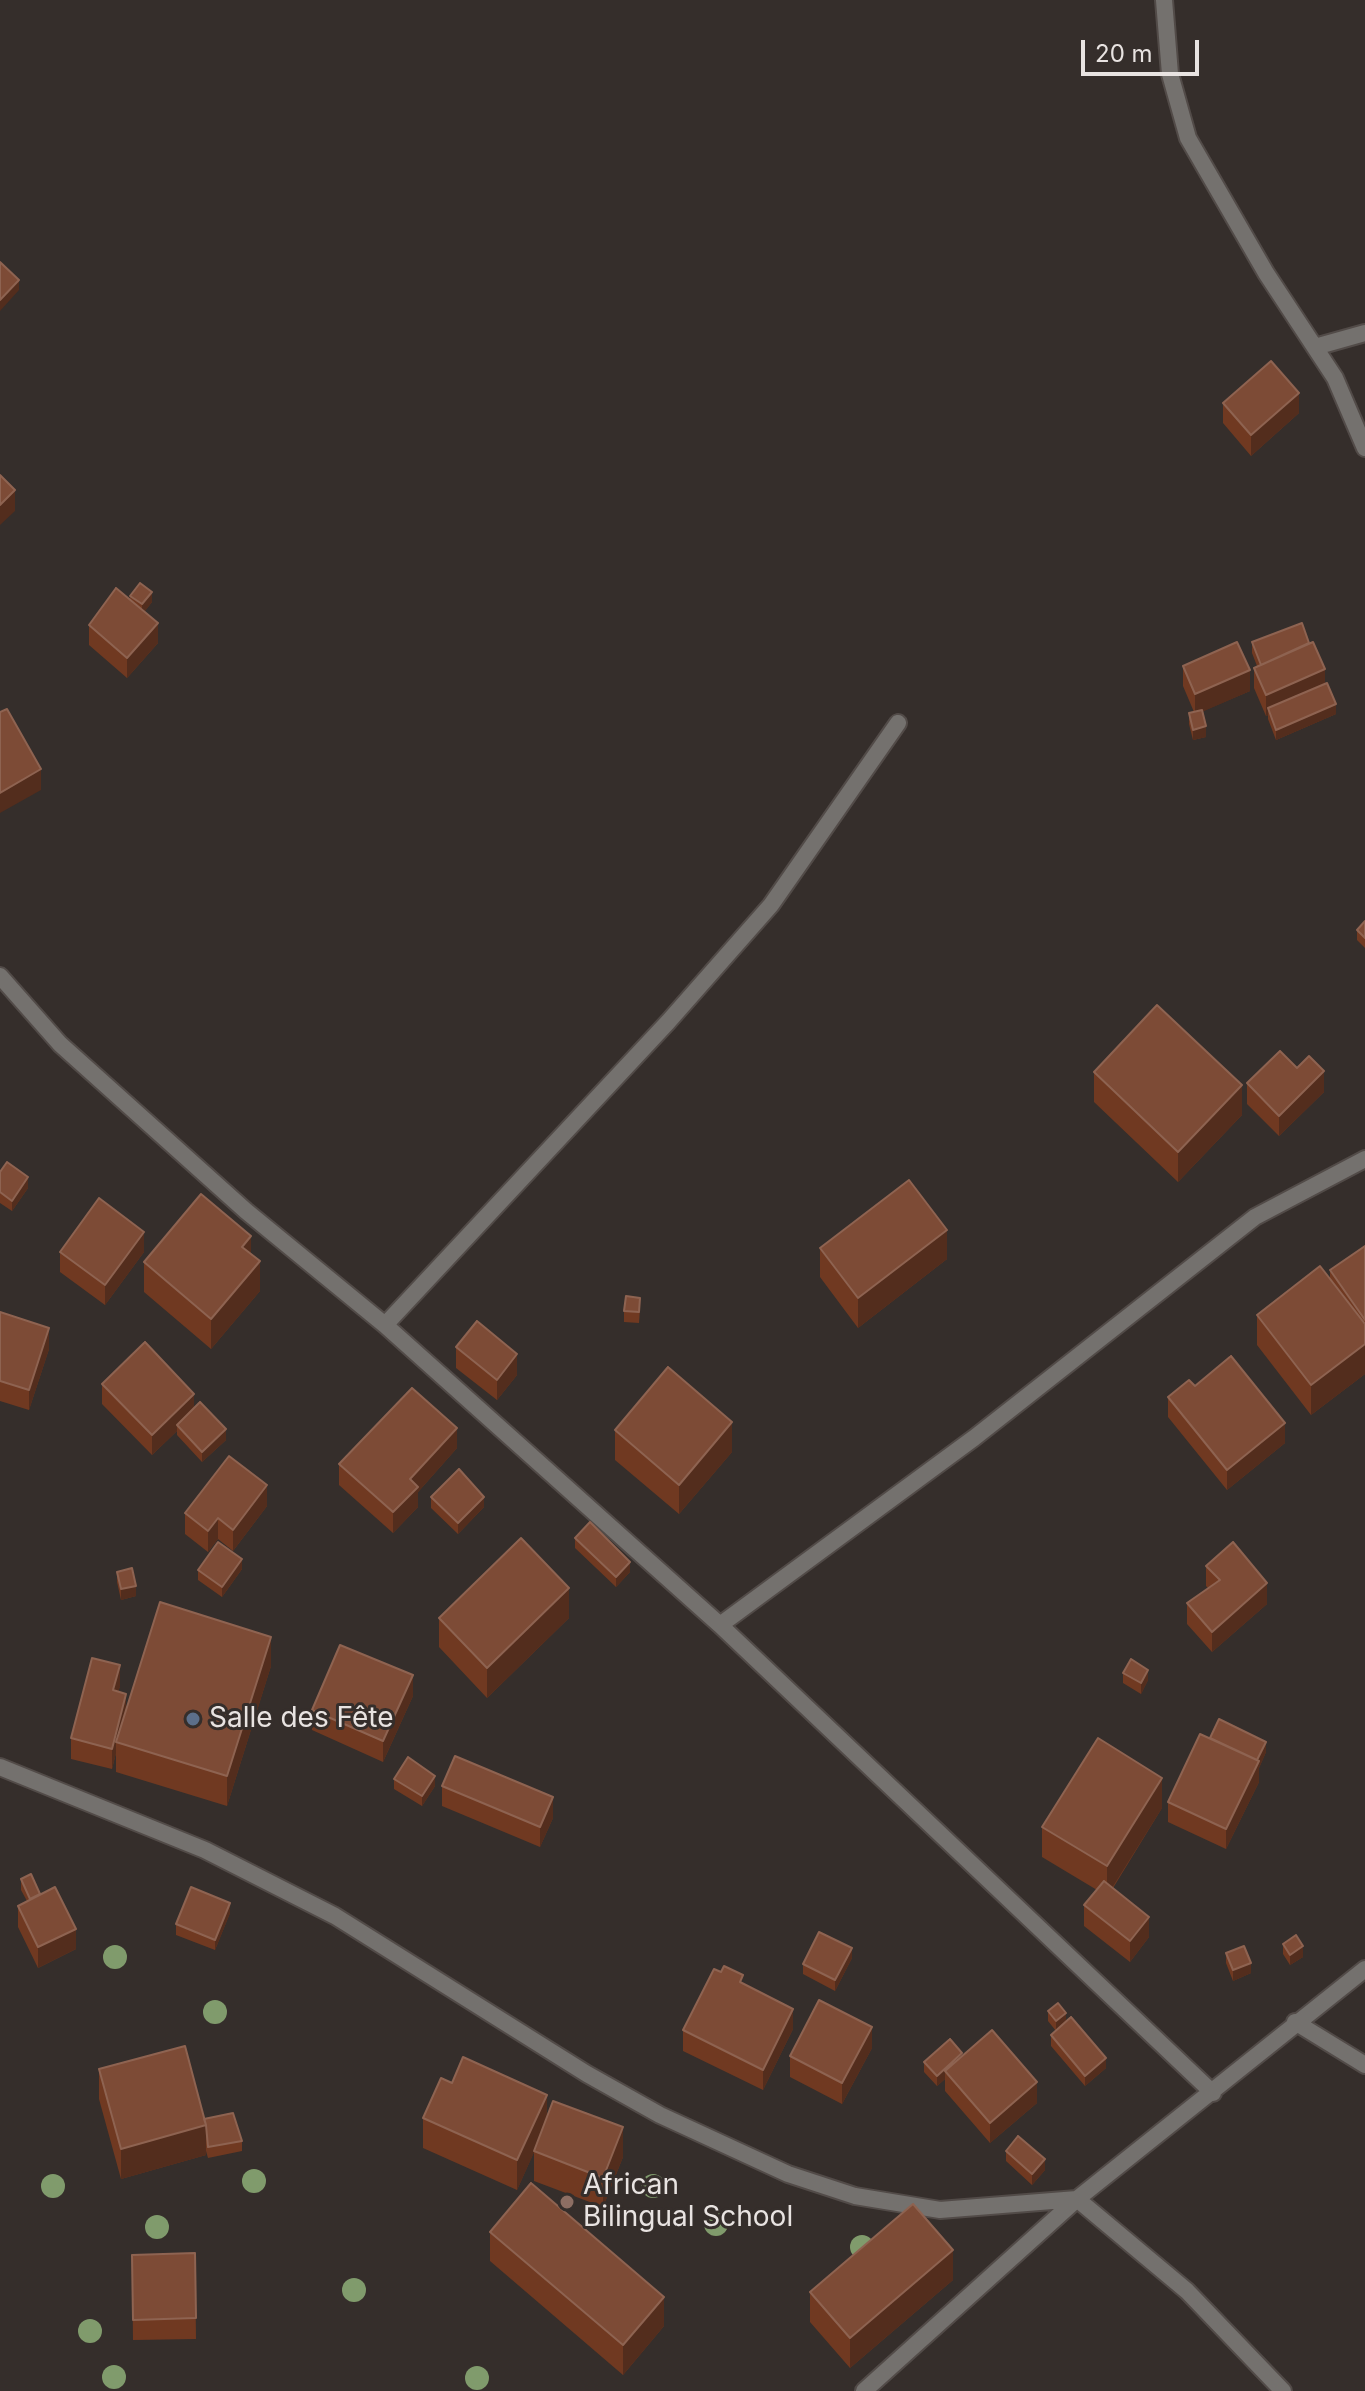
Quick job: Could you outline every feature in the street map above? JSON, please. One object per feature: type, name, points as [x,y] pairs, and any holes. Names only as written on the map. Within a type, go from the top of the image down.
[{"type":"street","points":[[1164,0],[1170,74],[1188,138],[1266,273],[1335,378],[1365,448]]},
{"type":"street","points":[[1315,347],[1365,333]]},
{"type":"street","points":[[385,1325],[668,1022],[771,905],[898,723]]},
{"type":"street","points":[[0,976],[60,1044],[246,1211],[385,1325],[720,1625],[1213,2093]]},
{"type":"street","points":[[720,1625],[974,1438],[1255,1217],[1365,1159]]},
{"type":"street","points":[[0,1767],[205,1850],[335,1916],[599,2081],[660,2115],[788,2174],[855,2196],[940,2210],[1077,2199],[1187,2291],[1283,2391]]},
{"type":"street","points":[[864,2391],[1077,2199],[1365,1969]]},
{"type":"street","points":[[1295,2022],[1365,2065]]},
{"type":"building","points":[[0,262],[19,280],[0,300]]},
{"type":"building","points":[[1271,361],[1299,393],[1251,435],[1223,403]]},
{"type":"building","points":[[0,475],[15,490],[0,505]]},
{"type":"building","points":[[140,583],[152,592],[142,604],[130,596]]},
{"type":"building","points":[[116,588],[158,623],[127,658],[89,625]]},
{"type":"building","points":[[1302,623],[1309,643],[1261,665],[1252,642]]},
{"type":"building","points":[[1237,642],[1250,670],[1195,694],[1183,666]]},
{"type":"building","points":[[1313,642],[1325,669],[1266,695],[1254,668]]},
{"type":"building","points":[[1327,683],[1336,704],[1276,730],[1268,708]]},
{"type":"building","points":[[7,709],[41,769],[0,793],[0,712]]},
{"type":"building","points":[[1202,710],[1206,726],[1193,730],[1189,713]]},
{"type":"building","points":[[1365,921],[1365,938],[1357,930]]},
{"type":"building","points":[[1157,1005],[1242,1085],[1178,1152],[1094,1072]]},
{"type":"building","points":[[1280,1051],[1297,1068],[1309,1056],[1324,1071],[1279,1116],[1247,1083]]},
{"type":"building","points":[[7,1162],[28,1177],[12,1201],[0,1192],[0,1172]]},
{"type":"building","points":[[909,1180],[947,1230],[858,1298],[820,1248]]},
{"type":"building","points":[[201,1194],[251,1236],[242,1247],[260,1261],[211,1319],[144,1262]]},
{"type":"building","points":[[99,1198],[144,1232],[105,1285],[60,1252]]},
{"type":"building","points":[[1365,1246],[1365,1320],[1330,1270]]},
{"type":"building","points":[[1320,1266],[1365,1324],[1365,1344],[1311,1385],[1257,1315]]},
{"type":"building","points":[[626,1296],[640,1298],[639,1312],[624,1311]]},
{"type":"building","points":[[0,1312],[49,1328],[29,1390],[0,1381]]},
{"type":"building","points":[[477,1321],[517,1354],[497,1380],[456,1347]]},
{"type":"building","points":[[145,1342],[194,1394],[152,1435],[102,1384]]},
{"type":"building","points":[[1231,1356],[1285,1423],[1227,1470],[1168,1397],[1189,1380],[1195,1386]]},
{"type":"building","points":[[668,1367],[732,1422],[679,1485],[615,1430]]},
{"type":"building","points":[[412,1388],[457,1428],[410,1479],[418,1487],[393,1512],[339,1464]]},
{"type":"building","points":[[200,1402],[226,1429],[202,1452],[177,1425]]},
{"type":"building","points":[[229,1456],[267,1485],[233,1530],[218,1518],[208,1531],[185,1513]]},
{"type":"building","points":[[459,1469],[484,1497],[458,1523],[431,1497]]},
{"type":"building","points":[[590,1522],[630,1562],[616,1577],[575,1538]]},
{"type":"building","points":[[521,1538],[569,1588],[487,1668],[439,1618]]},
{"type":"building","points":[[218,1542],[242,1559],[222,1587],[198,1570]]},
{"type":"building","points":[[1233,1542],[1267,1583],[1212,1632],[1187,1603],[1220,1580],[1206,1566]]},
{"type":"building","points":[[132,1568],[136,1586],[121,1589],[117,1572]]},
{"type":"building","name":"Salle des Fête","points":[[160,1602],[271,1637],[227,1776],[116,1742]]},
{"type":"building","points":[[340,1645],[413,1675],[383,1741],[312,1710]]},
{"type":"building","points":[[92,1658],[120,1665],[113,1690],[126,1694],[112,1749],[71,1738]]},
{"type":"building","points":[[1131,1659],[1148,1670],[1141,1683],[1123,1673]]},
{"type":"building","points":[[1219,1719],[1266,1742],[1257,1760],[1210,1738]]},
{"type":"building","points":[[1200,1734],[1259,1761],[1226,1829],[1168,1802]]},
{"type":"building","points":[[1098,1738],[1162,1778],[1107,1866],[1042,1827]]},
{"type":"building","points":[[455,1756],[553,1797],[540,1827],[442,1786]]},
{"type":"building","points":[[408,1757],[435,1776],[422,1796],[394,1779]]},
{"type":"building","points":[[31,1874],[40,1894],[30,1899],[21,1879]]},
{"type":"building","points":[[1104,1881],[1149,1917],[1130,1941],[1084,1905]]},
{"type":"building","points":[[55,1887],[76,1929],[38,1947],[18,1906]]},
{"type":"building","points":[[191,1887],[230,1903],[215,1940],[176,1924]]},
{"type":"building","points":[[819,1932],[852,1948],[835,1980],[803,1964]]},
{"type":"building","points":[[1296,1935],[1303,1946],[1290,1955],[1283,1944]]},
{"type":"building","points":[[1244,1946],[1251,1963],[1233,1970],[1226,1953]]},
{"type":"building","points":[[724,1966],[743,1975],[740,1982],[793,2009],[763,2070],[683,2030],[714,1969],[721,1972]]},
{"type":"building","points":[[819,2000],[872,2027],[842,2083],[790,2056]]},
{"type":"building","points":[[1058,2003],[1066,2013],[1056,2021],[1048,2011]]},
{"type":"building","points":[[1071,2017],[1106,2058],[1085,2076],[1051,2035]]},
{"type":"building","points":[[992,2030],[1037,2082],[990,2123],[945,2071]]},
{"type":"building","points":[[950,2039],[962,2053],[937,2076],[924,2062]]},
{"type":"building","points":[[185,2046],[206,2125],[121,2149],[99,2069]]},
{"type":"building","points":[[463,2057],[547,2095],[517,2160],[423,2118],[441,2078],[452,2083]]},
{"type":"building","points":[[553,2101],[623,2127],[603,2178],[534,2151]]},
{"type":"building","points":[[233,2113],[242,2141],[208,2147],[204,2119]]},
{"type":"building","points":[[1018,2136],[1045,2159],[1032,2174],[1006,2151]]},
{"type":"building","points":[[531,2183],[664,2297],[623,2345],[490,2232]]},
{"type":"building","points":[[913,2204],[953,2250],[850,2338],[810,2292]]},
{"type":"building","points":[[195,2253],[196,2318],[133,2320],[132,2255]]},
{"type":"place","name":"Salle des Fête","points":[[193,1719]]},
{"type":"place","name":"African Bilingual School","points":[[567,2202]]}]
